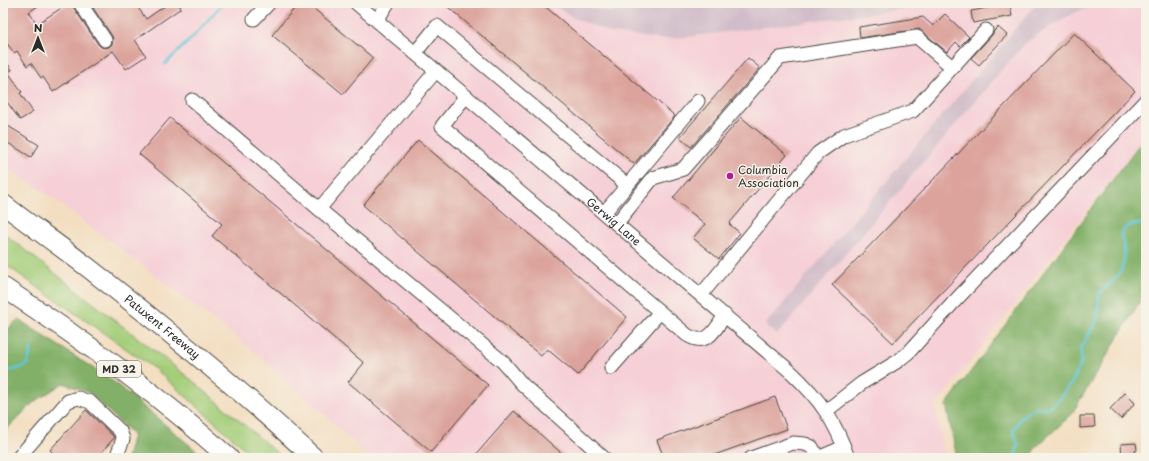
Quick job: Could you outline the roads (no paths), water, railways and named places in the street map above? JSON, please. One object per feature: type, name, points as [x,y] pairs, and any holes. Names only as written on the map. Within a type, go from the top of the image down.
[{"type":"highway","name":"Patuxent Freeway","points":[[3,204],[100,277],[198,356],[314,458]]},
{"type":"highway","name":"MD 32","points":[[3,287],[115,365],[204,435],[229,458]]},
{"type":"street","points":[[80,3],[105,40]]},
{"type":"street","points":[[254,20],[269,3]]},
{"type":"street","name":"Gerwig Lane","points":[[356,3],[792,372],[806,386],[826,411],[840,436],[846,452]]},
{"type":"street","points":[[377,20],[388,3]]},
{"type":"street","points":[[415,53],[437,26],[627,185]]},
{"type":"street","points":[[701,295],[818,153],[844,136],[913,111],[986,30]]},
{"type":"street","points":[[617,223],[653,178],[683,169],[780,58],[917,37],[952,67]]},
{"type":"street","points":[[320,209],[436,71]]},
{"type":"street","points":[[466,96],[442,126],[687,335],[698,340],[710,337],[725,315]]},
{"type":"street","points":[[192,100],[503,362],[522,384],[604,458]]},
{"type":"street","points":[[826,411],[862,383],[898,361],[909,352],[953,303],[1146,100]]},
{"type":"street","points":[[604,213],[698,101]]},
{"type":"street","points":[[611,368],[660,312]]},
{"type":"street","points":[[18,458],[68,401],[78,398],[90,402],[120,430],[123,439],[116,458]]},
{"type":"street","points":[[751,458],[793,443],[805,444],[812,447],[818,458],[846,452]]},
{"type":"waterway","points":[[165,64],[192,38],[223,3]]},
{"type":"waterway","points":[[1015,458],[1018,444],[1013,430],[1022,416],[1032,409],[1050,407],[1059,399],[1073,381],[1081,363],[1081,348],[1098,317],[1099,294],[1117,276],[1123,265],[1124,250],[1121,234],[1129,226],[1146,224]]},
{"type":"waterway","points":[[3,372],[17,369],[28,364],[31,349]]},
{"type":"place","name":"Columbia Association","points":[[730,176]]}]
